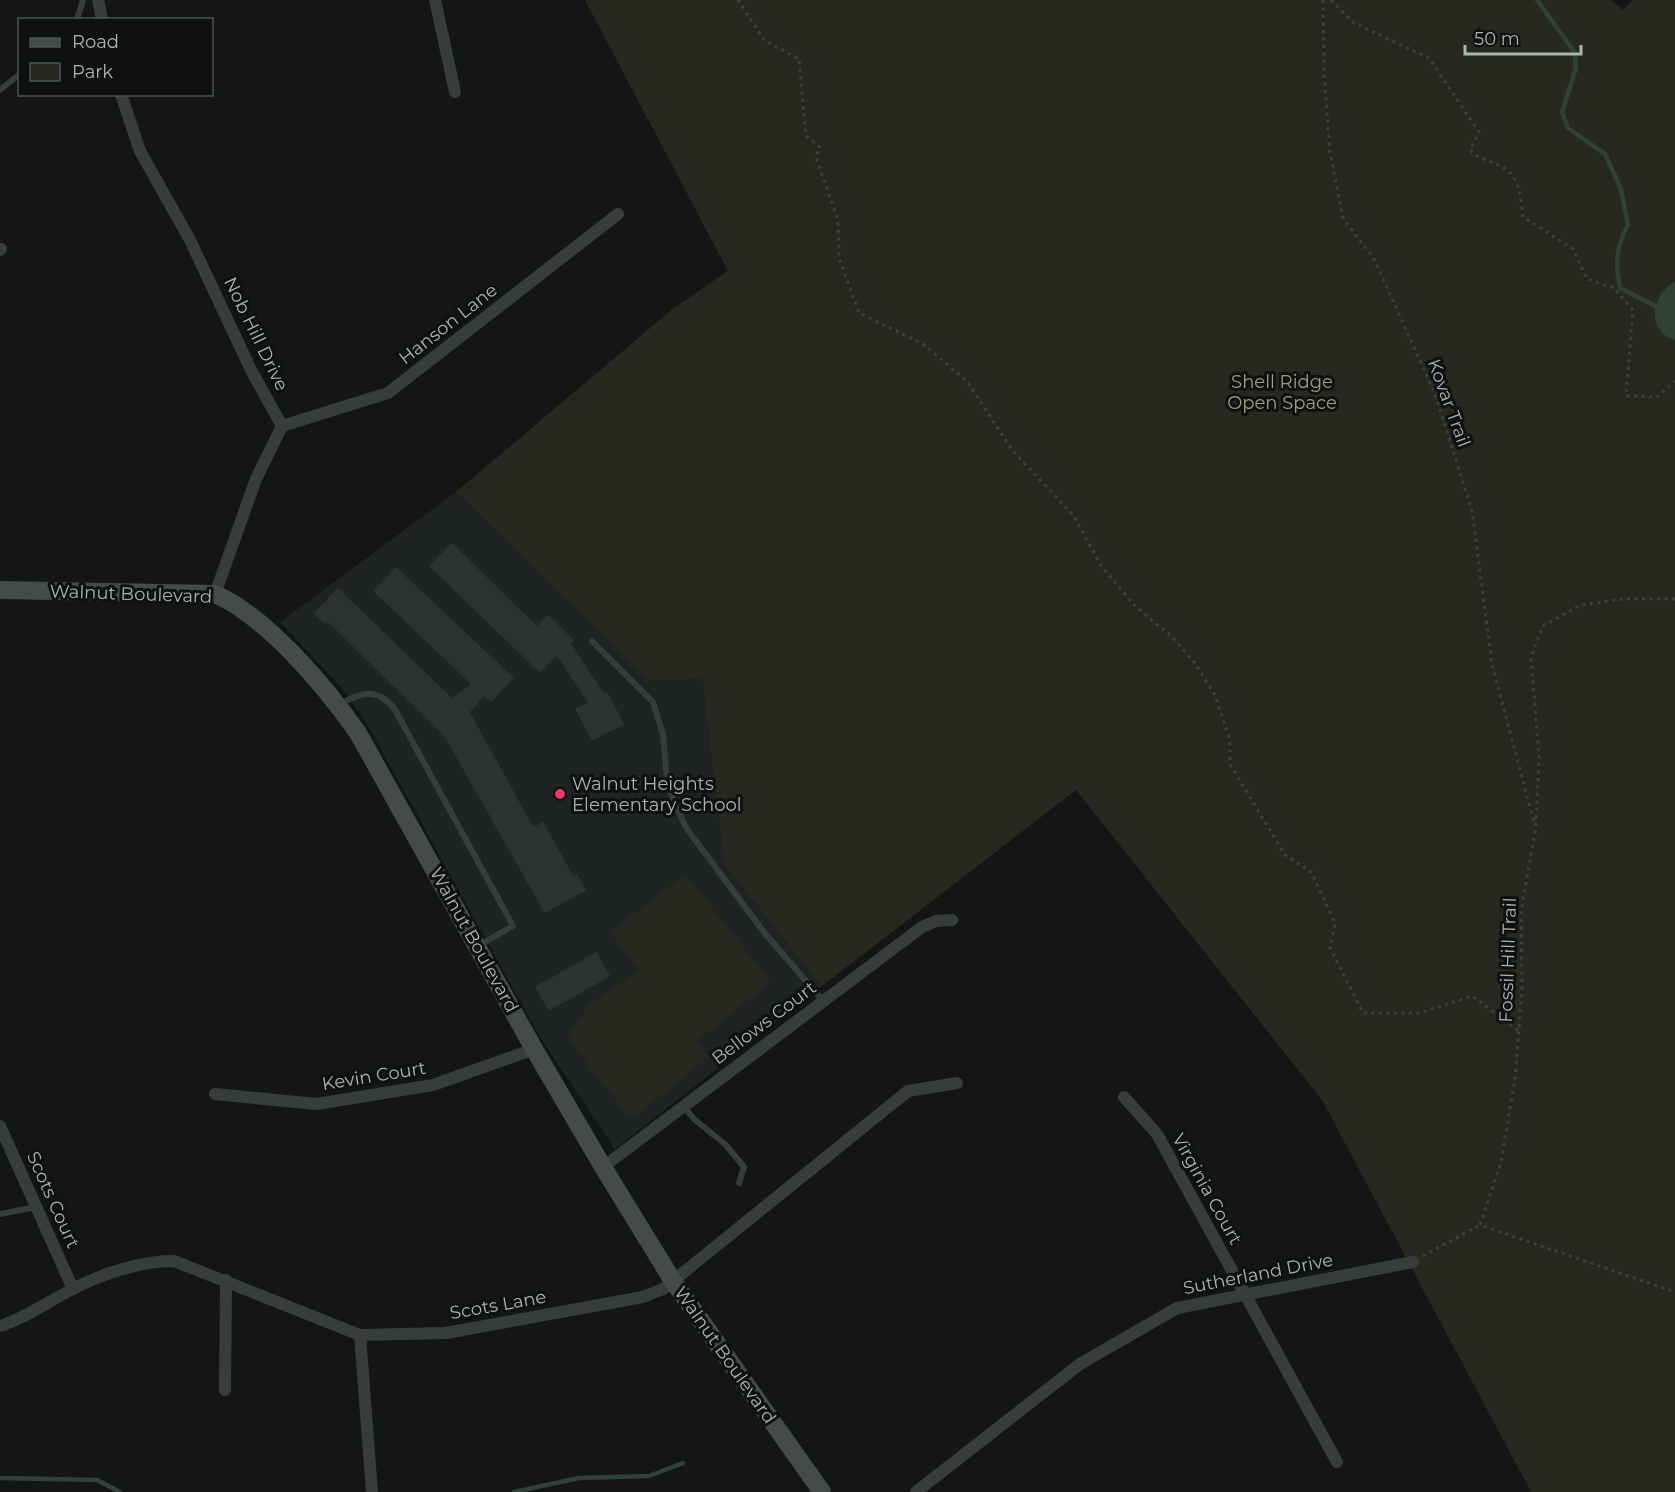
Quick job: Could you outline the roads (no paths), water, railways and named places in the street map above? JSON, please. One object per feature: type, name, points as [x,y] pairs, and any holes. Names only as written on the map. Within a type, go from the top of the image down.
[{"type":"street","points":[[98,0],[102,18]]},
{"type":"street","points":[[435,0],[455,92]]},
{"type":"street","name":"Nob Hill Drive","points":[[122,96],[140,151],[190,240],[252,372],[282,426]]},
{"type":"street","name":"Hanson Lane","points":[[282,426],[388,393],[618,214]]},
{"type":"street","points":[[215,594],[256,479],[282,426]]},
{"type":"street","name":"Walnut Boulevard","points":[[0,590],[215,594],[236,603],[255,619],[338,705],[358,733],[534,1049],[673,1281],[822,1492]]},
{"type":"street","name":"Bellows Court","points":[[603,1167],[922,927],[936,921],[952,920]]},
{"type":"street","name":"Kevin Court","points":[[215,1095],[316,1104],[433,1085],[534,1049]]},
{"type":"street","name":"Scots Lane","points":[[0,1326],[15,1321],[73,1288],[148,1261],[174,1261],[360,1335],[446,1333],[643,1298],[673,1281],[908,1091],[957,1083]]},
{"type":"street","name":"Virginia Court","points":[[1124,1097],[1157,1134],[1336,1462]]},
{"type":"street","name":"Scots Court","points":[[0,1126],[73,1288]]},
{"type":"street","name":"Sutherland Drive","points":[[916,1492],[1080,1364],[1177,1308],[1413,1262]]},
{"type":"street","points":[[225,1390],[226,1280]]},
{"type":"street","points":[[360,1335],[372,1492]]},
{"type":"lane","points":[[78,18],[83,0]]},
{"type":"lane","points":[[0,90],[18,76]]},
{"type":"lane","points":[[592,641],[653,702],[663,735],[667,780],[675,805],[687,829],[763,931],[823,1002]]},
{"type":"lane","points":[[338,705],[358,694],[371,693],[385,698],[394,708],[513,926],[478,946]]},
{"type":"lane","points":[[683,1106],[694,1119],[726,1145],[744,1167],[739,1183]]},
{"type":"lane","points":[[0,1214],[36,1207]]},
{"type":"waterway","points":[[1537,0],[1575,53],[1576,68],[1562,112],[1568,128],[1605,154],[1621,189],[1628,225],[1621,240],[1618,256],[1617,271],[1620,288],[1657,307],[1661,306]]},
{"type":"waterway","points":[[514,1492],[579,1478],[649,1476],[683,1463]]},
{"type":"waterway","points":[[0,1478],[97,1480],[120,1492]]},
{"type":"place","name":"Walnut Heights Elementary School","points":[[560,794]]},
{"type":"park label","name":"Shell Ridge Open Space","points":[[1282,392]]}]
